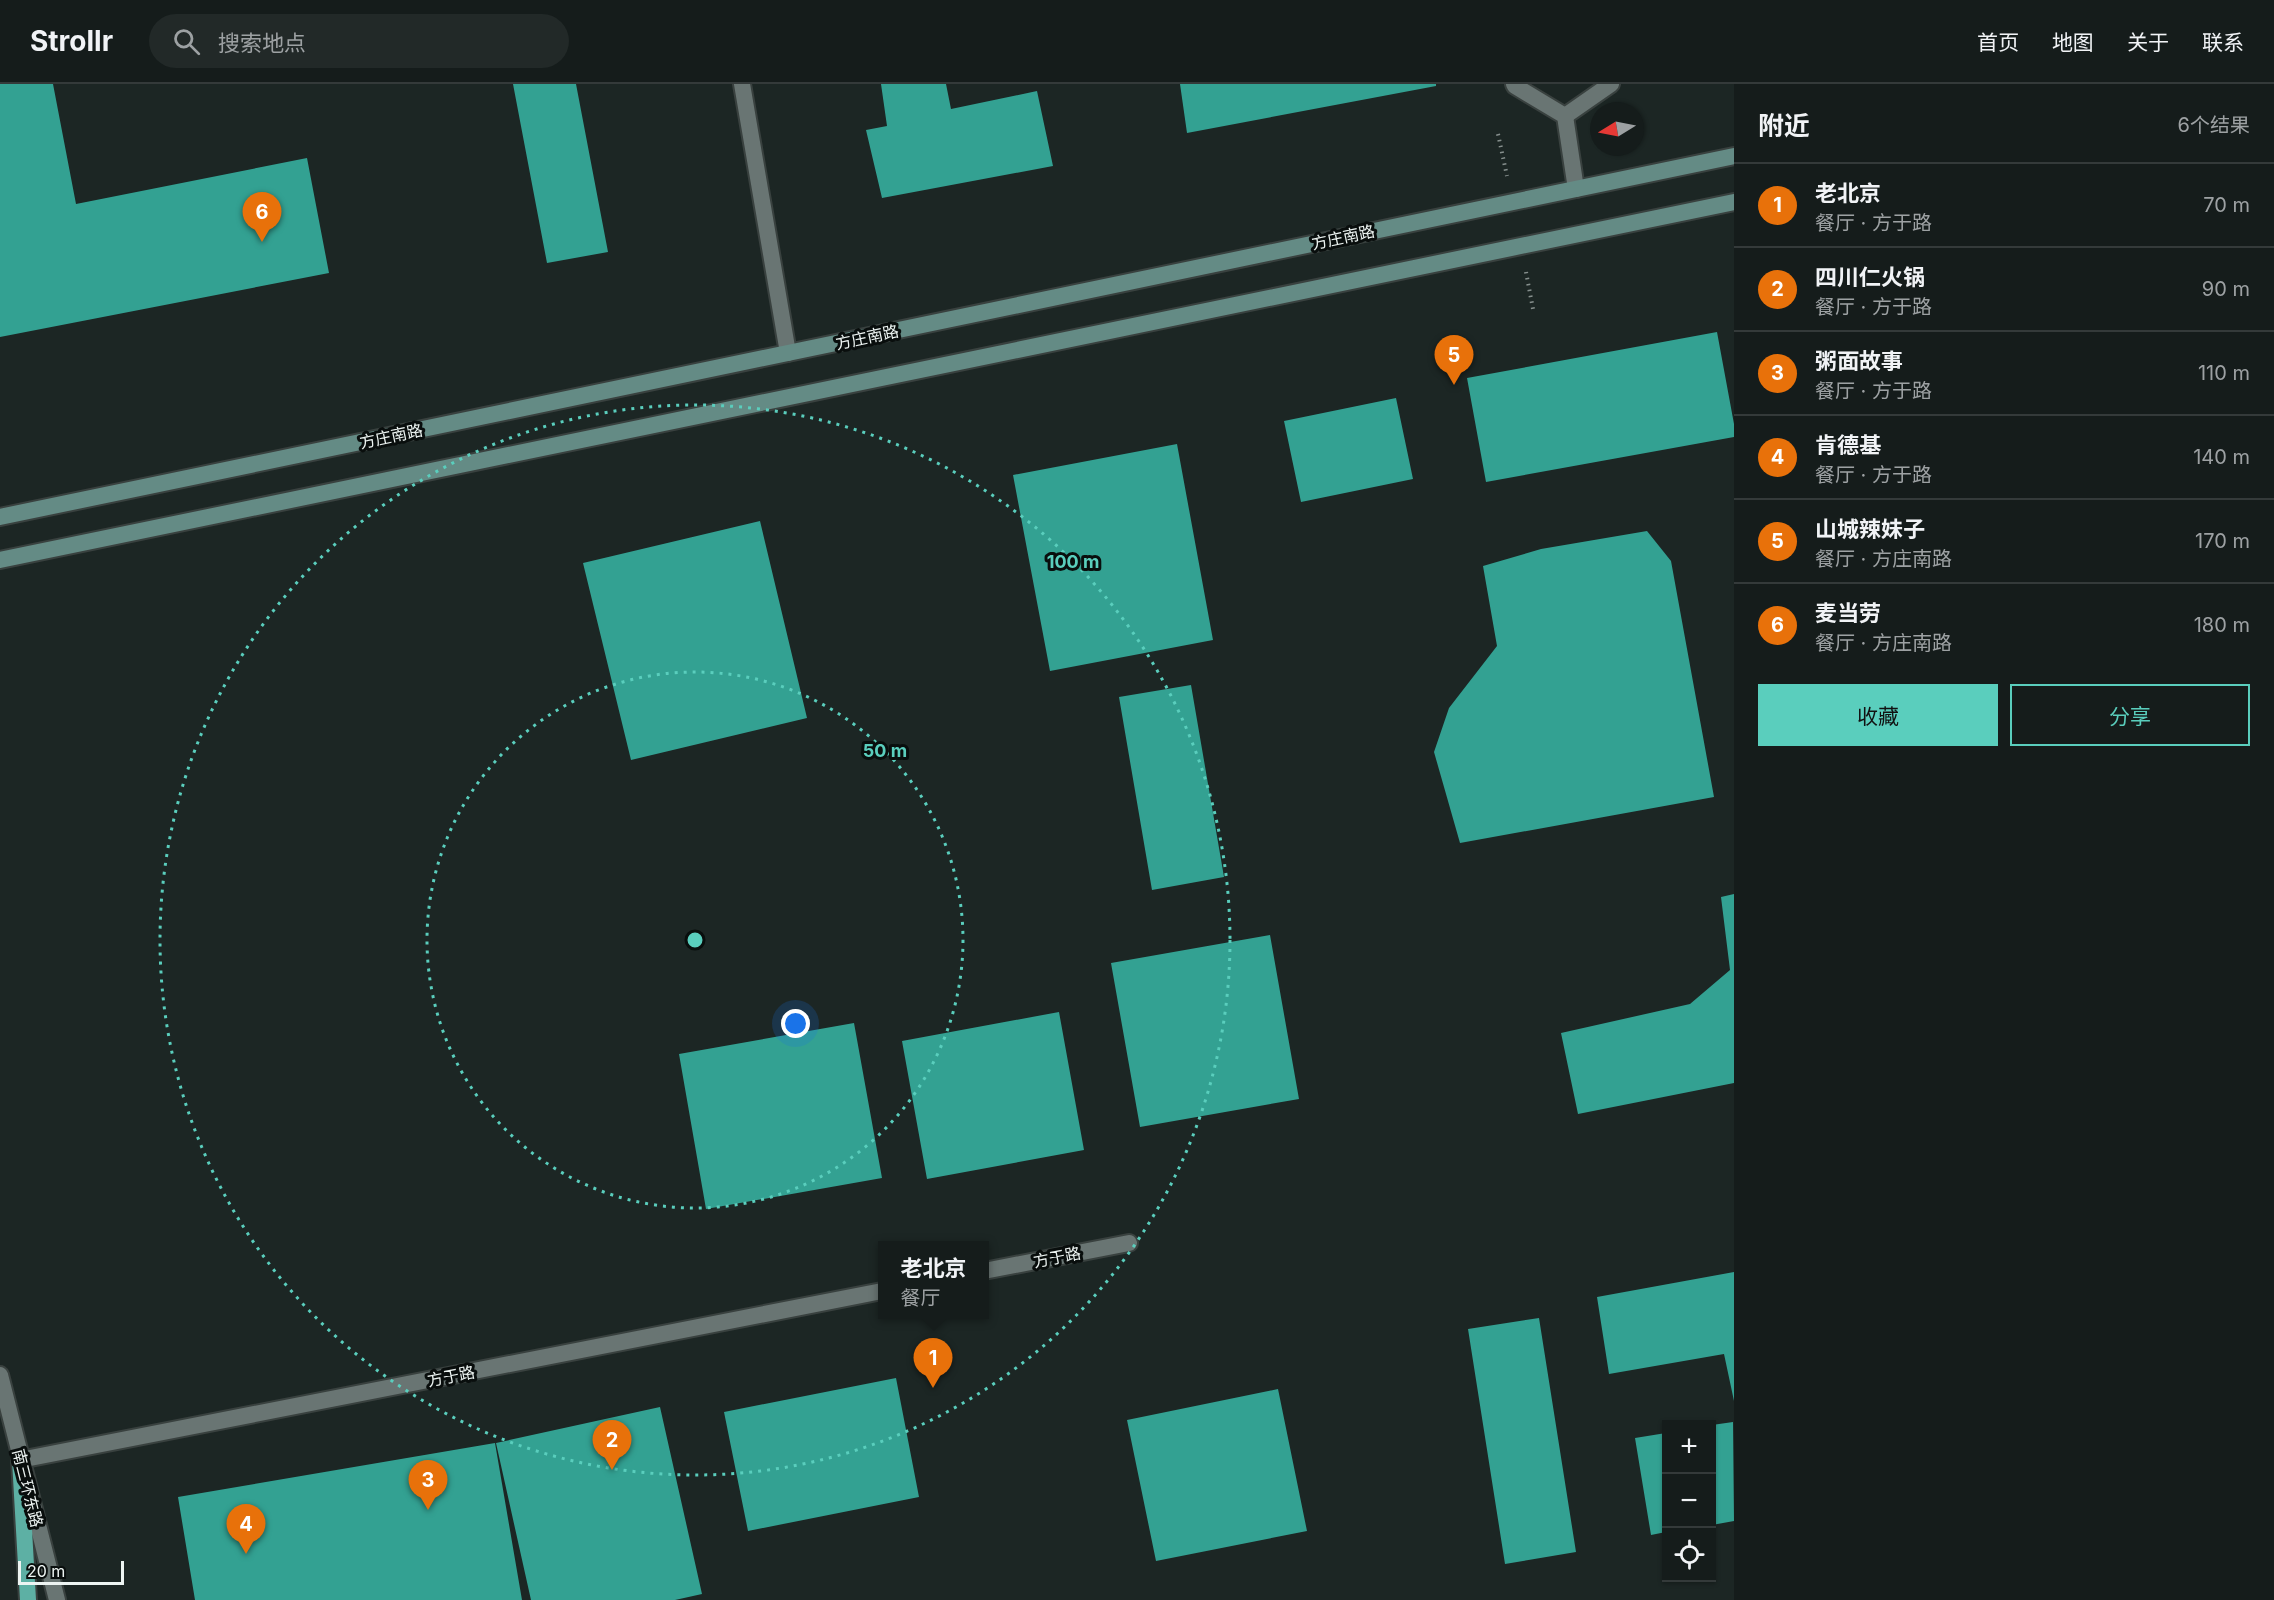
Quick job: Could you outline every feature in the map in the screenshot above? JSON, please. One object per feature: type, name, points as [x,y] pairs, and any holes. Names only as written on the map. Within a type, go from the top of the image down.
[{"type":"highway","points":[[20,1460],[28,1600]]},
{"type":"main road","name":"方庄南路","points":[[0,518],[1734,156]]},
{"type":"main road","points":[[0,560],[1734,202]]},
{"type":"street","points":[[742,84],[788,353]]},
{"type":"street","points":[[1514,84],[1564,116],[1576,189]]},
{"type":"street","points":[[1564,116],[1611,84]]},
{"type":"street","name":"方于路","points":[[989,1270],[1129,1243]]},
{"type":"street","name":"方于路","points":[[20,1460],[878,1292]]},
{"type":"street","name":"南三环东路","points":[[0,1375],[57,1600]]},
{"type":"building","points":[[0,84],[53,84],[76,204],[307,158],[329,273],[0,337]]},
{"type":"building","points":[[513,84],[576,84],[608,252],[547,263]]},
{"type":"building","points":[[881,84],[946,84],[951,109],[1037,91],[1053,166],[882,198],[866,130],[887,126]]},
{"type":"building","points":[[1180,84],[1436,84],[1436,86],[1187,133]]},
{"type":"building","points":[[1717,332],[1734,424],[1734,437],[1486,482],[1467,378]]},
{"type":"building","points":[[1396,398],[1413,479],[1301,502],[1284,421]]},
{"type":"building","points":[[1177,444],[1213,640],[1050,671],[1013,475]]},
{"type":"building","points":[[760,521],[807,718],[631,760],[583,563]]},
{"type":"building","points":[[1647,531],[1671,561],[1714,797],[1460,843],[1434,752],[1449,708],[1497,646],[1483,566],[1541,549]]},
{"type":"building","points":[[1191,685],[1224,877],[1152,890],[1119,697]]},
{"type":"building","points":[[1734,894],[1734,1083],[1578,1114],[1561,1033],[1690,1004],[1730,970],[1721,897]]},
{"type":"building","points":[[1270,935],[1299,1099],[1140,1127],[1111,963]]},
{"type":"building","points":[[1059,1012],[1084,1150],[927,1179],[902,1041]]},
{"type":"building","points":[[854,1023],[882,1178],[706,1209],[679,1054]]},
{"type":"building","points":[[1734,1272],[1734,1401],[1724,1354],[1609,1374],[1597,1297]]},
{"type":"building","points":[[1539,1318],[1576,1552],[1505,1564],[1468,1329]]},
{"type":"building","points":[[896,1378],[919,1497],[748,1531],[724,1412]]},
{"type":"building","points":[[1278,1389],[1307,1531],[1156,1561],[1127,1420]]},
{"type":"building","points":[[660,1407],[702,1594],[675,1600],[531,1600],[496,1443]]},
{"type":"building","points":[[1733,1422],[1734,1521],[1716,1524],[1716,1474],[1716,1424]]},
{"type":"building","points":[[1662,1434],[1662,1533],[1651,1535],[1635,1438]]},
{"type":"building","points":[[495,1443],[522,1600],[195,1600],[178,1497]]},
{"type":"place","name":"麦当劳","points":[[262,242]]},
{"type":"place","name":"山城辣妹子","points":[[1454,385]]},
{"type":"place","name":"老北京","points":[[933,1388]]},
{"type":"place","name":"四川仁火锅","points":[[612,1470]]},
{"type":"place","name":"粥面故事","points":[[428,1510]]},
{"type":"place","name":"肯德基","points":[[246,1554]]}]
